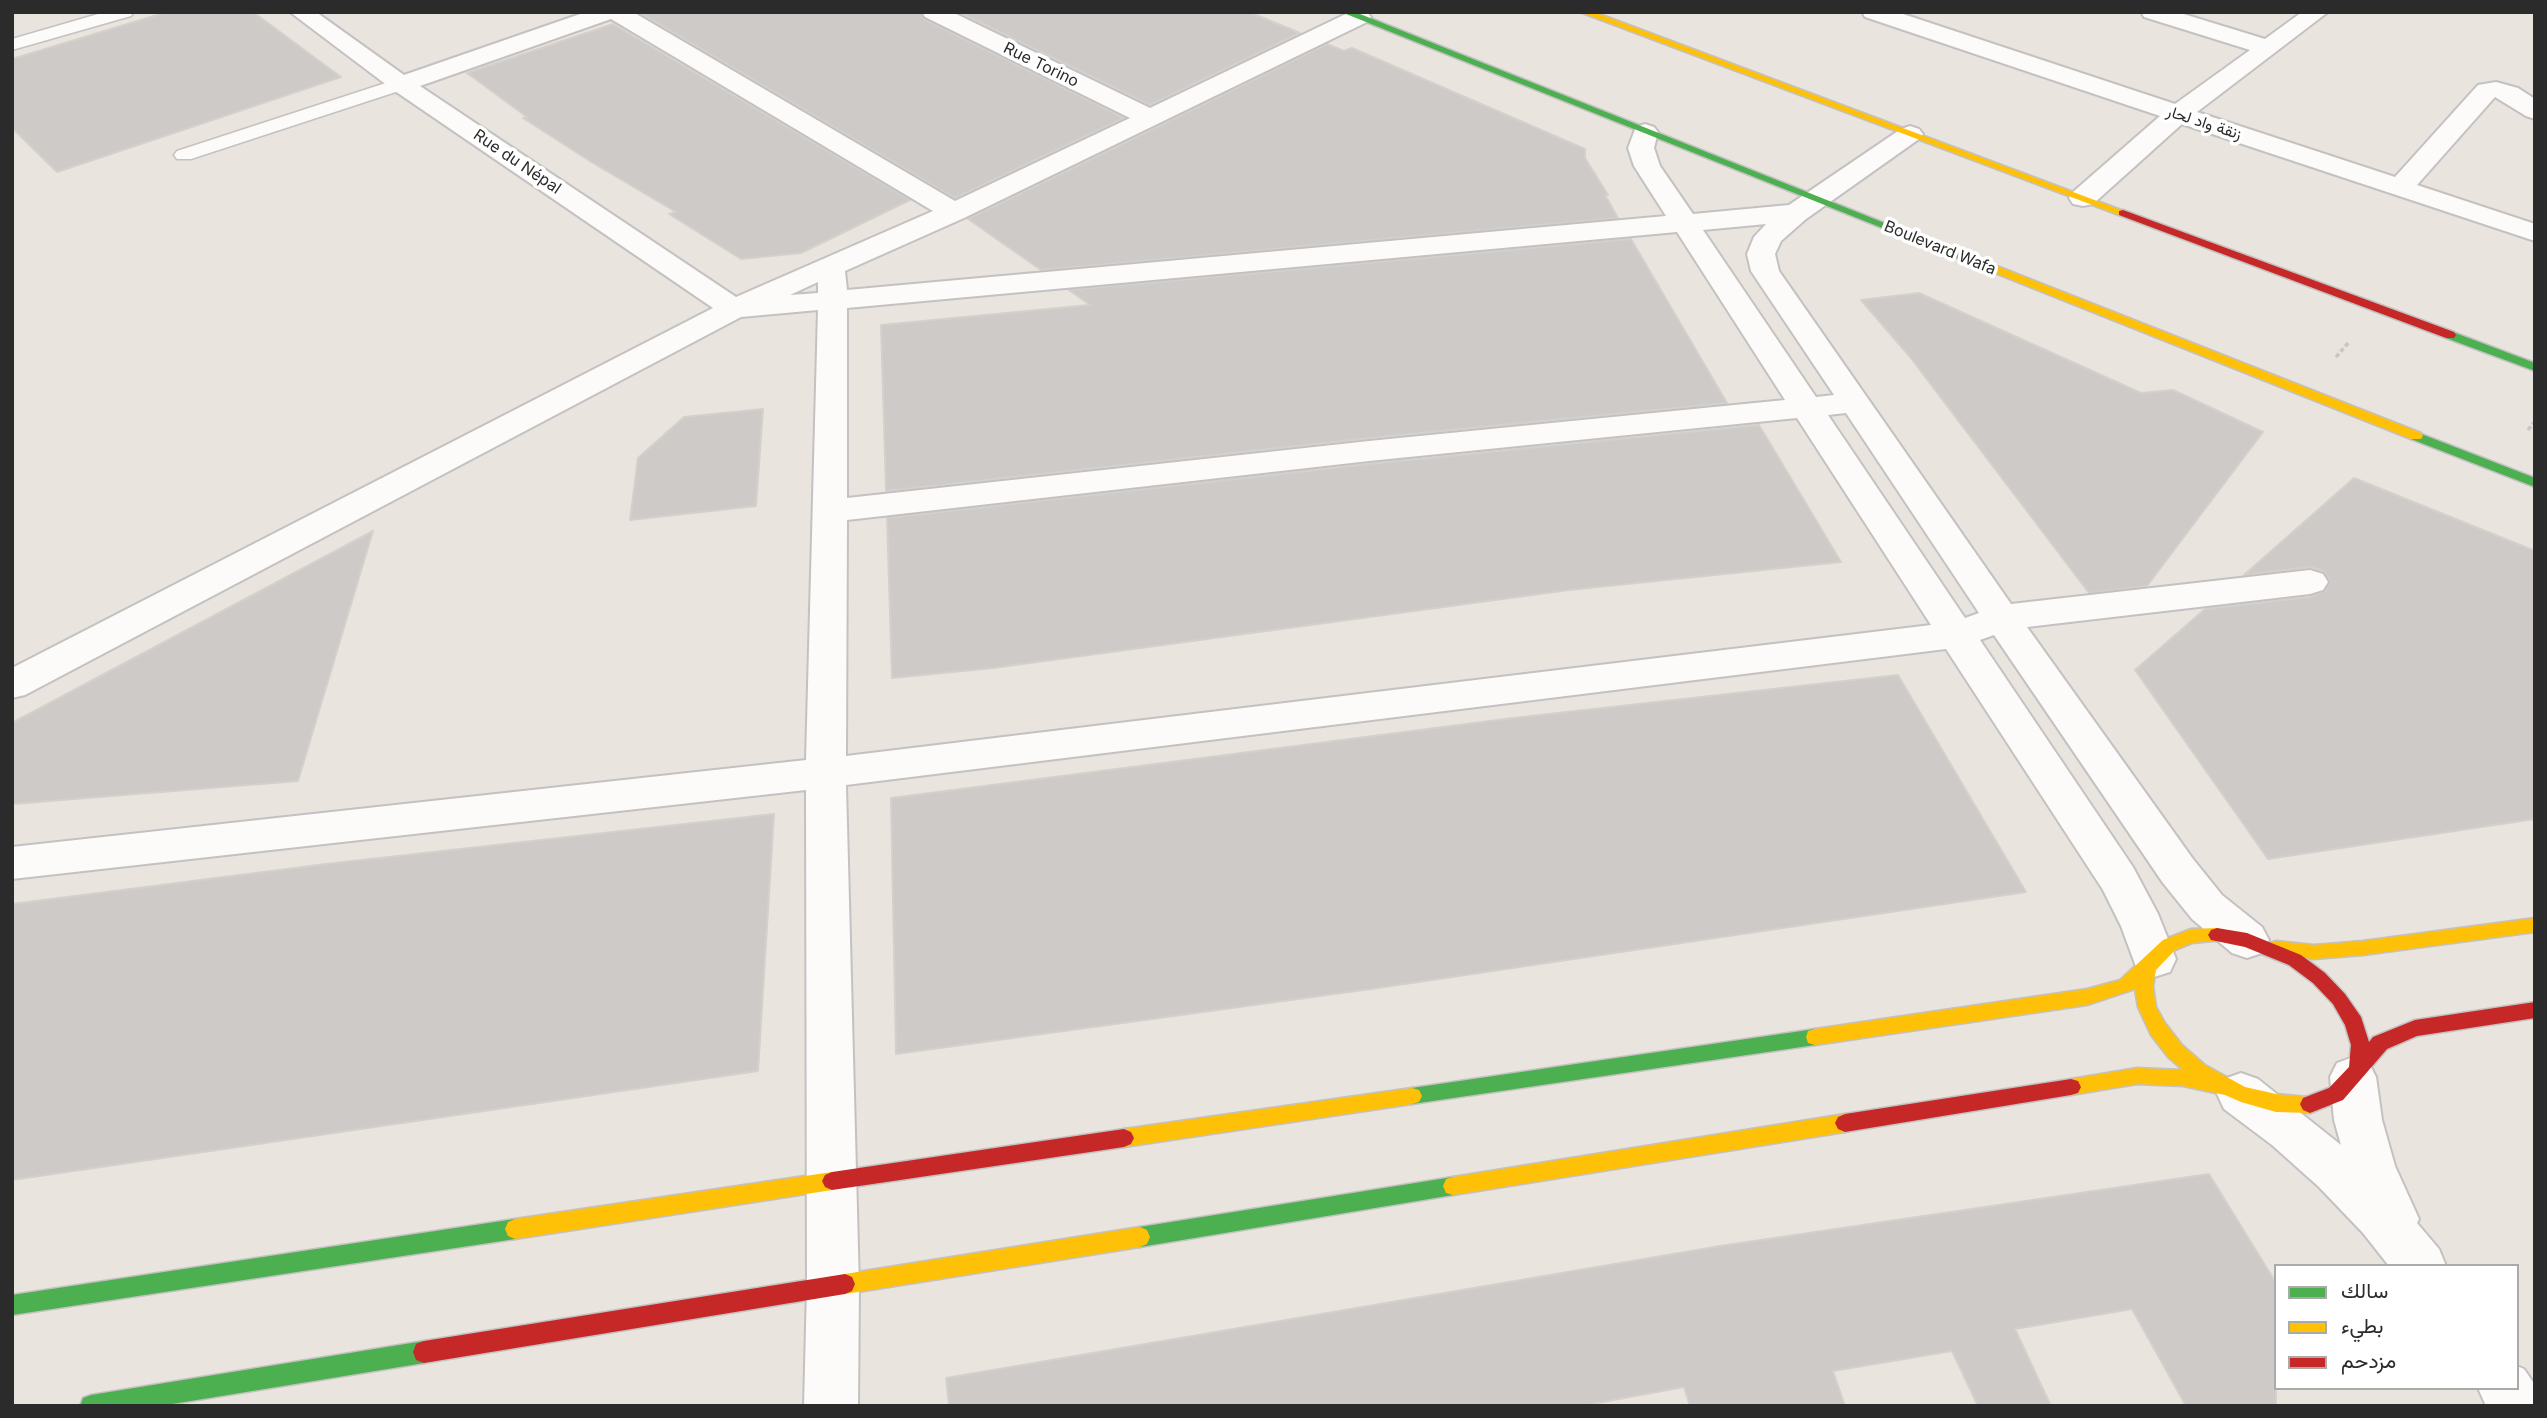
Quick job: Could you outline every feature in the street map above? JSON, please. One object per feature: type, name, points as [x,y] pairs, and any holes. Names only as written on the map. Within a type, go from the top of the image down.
[{"type":"street","name":"Rue du Népal","points":[[301,12],[401,84],[734,309]]},
{"type":"street","points":[[401,84],[609,12]]},
{"type":"street","points":[[616,12],[954,212]]},
{"type":"street","name":"Rue Torino","points":[[933,12],[1150,118]]},
{"type":"street","points":[[1585,12],[2535,367]]},
{"type":"street","name":"زنقة واد لحار","points":[[1872,12],[2535,233]]},
{"type":"street","points":[[2152,12],[2268,48]]},
{"type":"street","points":[[2083,198],[2178,114],[2316,12]]},
{"type":"street","points":[[833,282],[954,212],[1150,118],[1353,15]]},
{"type":"street","name":"Boulevard Wafa","points":[[1353,15],[1645,132],[1807,206],[2535,483]]},
{"type":"street","points":[[2401,187],[2487,90],[2496,89],[2509,93],[2535,111]]},
{"type":"street","points":[[1645,132],[1641,148],[1647,166],[2118,879],[2143,926],[2151,963],[2144,986],[2147,1007],[2158,1029],[2175,1051],[2198,1071],[2233,1090],[2289,1130],[2336,1171],[2381,1217],[2419,1264]]},
{"type":"street","points":[[1910,134],[1807,206],[1768,237],[1761,254],[1765,271],[2001,618],[2178,871],[2207,907],[2258,943],[2295,960],[2319,978],[2339,999],[2354,1023],[2360,1045],[2356,1072],[2358,1120],[2371,1166],[2392,1215],[2420,1264]]},
{"type":"street","points":[[12,685],[734,309],[833,282],[1684,224],[1807,206]]},
{"type":"street","points":[[831,1406],[833,1287],[826,773],[833,282]]},
{"type":"street","points":[[830,511],[1355,453],[1854,403]]},
{"type":"street","points":[[12,863],[826,773],[1956,635],[2001,618],[2310,582]]},
{"type":"street","points":[[12,1305],[831,1181],[2087,997],[2126,986],[2169,945],[2191,936],[2217,935],[2314,952],[2535,925]]},
{"type":"street","points":[[91,1406],[2137,1076],[2183,1078],[2276,1103],[2309,1104],[2336,1094],[2380,1043],[2415,1028],[2535,1010]]},
{"type":"street","points":[[2506,1390],[2517,1406]]},
{"type":"lane","points":[[12,45],[125,12]]},
{"type":"lane","points":[[184,155],[401,84]]},
{"type":"building","points":[[167,12],[253,12],[341,77],[57,172],[12,128],[12,59]]},
{"type":"building","points":[[920,12],[924,19],[1124,118],[955,198],[642,14]]},
{"type":"building","points":[[959,12],[1249,12],[1300,33],[1150,105]]},
{"type":"building","points":[[613,24],[910,200],[801,253],[741,259],[669,214],[676,212],[523,118],[527,117],[467,73]]},
{"type":"building","points":[[1327,44],[1344,51],[1352,48],[1585,149],[1585,158],[1608,195],[1605,195],[1618,218],[1041,270],[968,219]]},
{"type":"building","points":[[1631,239],[1727,403],[1369,438],[886,491],[881,325],[1090,305],[1069,290]]},
{"type":"building","points":[[1919,293],[2141,393],[2173,390],[2263,432],[2147,586],[2089,593],[1910,357],[1861,300]]},
{"type":"building","points":[[763,409],[756,506],[630,520],[638,458],[684,417]]},
{"type":"building","points":[[1759,425],[1841,562],[1569,590],[993,668],[892,678],[887,518],[1369,464]]},
{"type":"building","points":[[2354,478],[2535,551],[2535,819],[2268,859],[2135,670],[2205,609],[2310,597],[2325,591],[2330,581],[2324,571],[2311,567],[2244,575]]},
{"type":"building","points":[[373,531],[298,781],[12,804],[12,723]]},
{"type":"building","points":[[1898,675],[2026,892],[1371,989],[896,1054],[891,798],[1513,718]]},
{"type":"building","points":[[774,814],[758,1071],[12,1180],[12,904],[326,864]]},
{"type":"building","points":[[2209,1174],[2274,1280],[2276,1406],[2186,1406],[2132,1309],[2015,1329],[2051,1406],[1978,1406],[1952,1351],[1833,1371],[1845,1406],[1690,1406],[1684,1387],[1581,1406],[949,1406],[946,1378],[1720,1246]]},
{"type":"traffic: fast","points":[[1346,12],[1984,265]]},
{"type":"traffic: fast","points":[[2450,335],[2535,367]]},
{"type":"traffic: fast","points":[[2416,436],[2535,483]]},
{"type":"traffic: fast","points":[[1412,1096],[1815,1037]]},
{"type":"traffic: fast","points":[[1140,1237],[1453,1186]]},
{"type":"traffic: fast","points":[[12,1305],[515,1229]]},
{"type":"traffic: fast","points":[[91,1406],[424,1352]]},
{"type":"traffic: slow","points":[[1585,12],[2123,213]]},
{"type":"traffic: slow","points":[[1984,265],[2416,436]]},
{"type":"traffic: slow","points":[[2276,948],[2314,952],[2363,948],[2535,925]]},
{"type":"traffic: slow","points":[[2217,935],[2191,936],[2169,945],[2148,967],[2144,986],[2147,1007],[2158,1029],[2175,1051],[2198,1071],[2241,1094],[2276,1103],[2310,1104]]},
{"type":"traffic: slow","points":[[1815,1037],[2087,997],[2126,986],[2148,967]]},
{"type":"traffic: slow","points":[[2071,1087],[2137,1076],[2183,1078],[2224,1087]]},
{"type":"traffic: slow","points":[[1124,1138],[1412,1096]]},
{"type":"traffic: slow","points":[[1453,1186],[1845,1123]]},
{"type":"traffic: slow","points":[[515,1229],[832,1181]]},
{"type":"traffic: slow","points":[[845,1284],[1140,1237]]},
{"type":"traffic: jam","points":[[2123,213],[2450,335]]},
{"type":"traffic: jam","points":[[2217,935],[2247,940],[2295,960],[2319,978],[2339,999],[2354,1023],[2360,1045],[2358,1067],[2353,1077],[2336,1094],[2310,1104]]},
{"type":"traffic: jam","points":[[2358,1067],[2380,1043],[2415,1028],[2535,1010]]},
{"type":"traffic: jam","points":[[1845,1123],[2071,1087]]},
{"type":"traffic: jam","points":[[832,1181],[1124,1138]]},
{"type":"traffic: jam","points":[[424,1352],[845,1284]]}]
